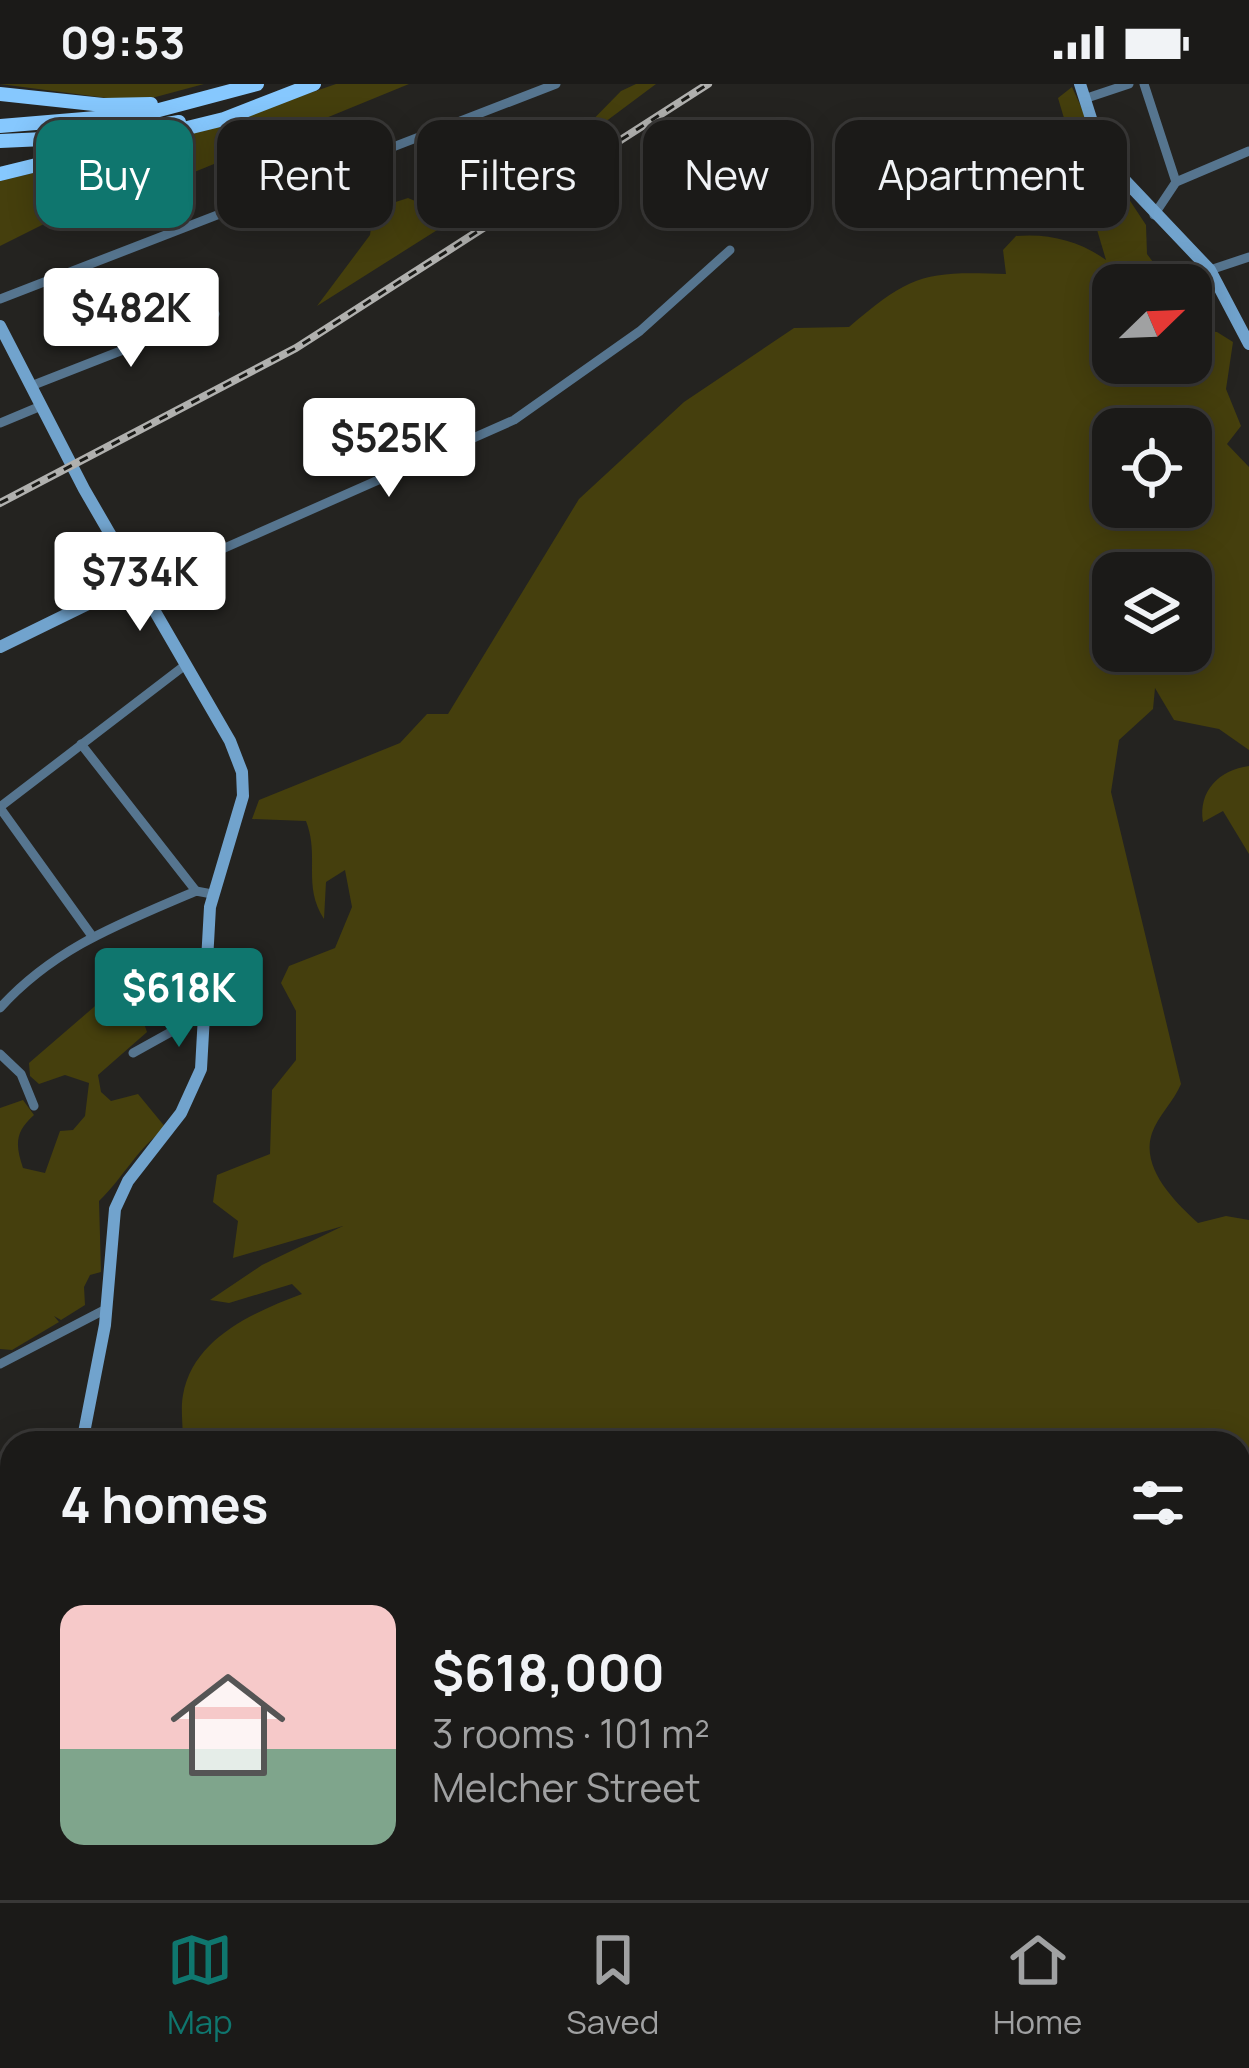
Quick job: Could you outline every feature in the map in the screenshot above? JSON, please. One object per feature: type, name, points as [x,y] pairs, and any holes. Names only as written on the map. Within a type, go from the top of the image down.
[{"type":"main road","points":[[0,126],[122,117],[257,84]]},
{"type":"main road","points":[[0,141],[146,129],[303,84]]},
{"type":"main road","points":[[0,174],[224,119],[314,84]]},
{"type":"main road","points":[[0,94],[132,106],[227,94]]},
{"type":"street","points":[[0,299],[556,84]]},
{"type":"street","points":[[1129,84],[1082,91],[1106,156],[1154,215],[1204,264]]},
{"type":"street","points":[[1144,84],[1176,182]]},
{"type":"street","points":[[1154,215],[1176,182],[1249,152]]},
{"type":"street","points":[[0,647],[99,596],[183,566],[514,420],[651,322],[730,250]]},
{"type":"street","points":[[1212,269],[1249,257]]},
{"type":"street","points":[[1212,274],[1249,344]]},
{"type":"street","points":[[31,386],[215,314]]},
{"type":"street","points":[[0,326],[106,528],[230,741],[244,782],[212,894],[205,1051],[192,1094],[128,1181],[115,1209],[106,1309],[84,1431]]},
{"type":"street","points":[[0,423],[41,406]]},
{"type":"street","points":[[99,596],[113,566],[106,528]]},
{"type":"street","points":[[92,936],[0,808],[184,666]]},
{"type":"street","points":[[81,744],[196,891]]},
{"type":"street","points":[[0,1007],[38,968],[92,936],[196,891],[212,894]]},
{"type":"street","points":[[133,1053],[206,1013]]},
{"type":"street","points":[[0,1054],[21,1073],[34,1106]]},
{"type":"street","points":[[0,1364],[106,1309]]},
{"type":"shaded area","points":[[0,84],[204,84],[137,102]]},
{"type":"shaded area","points":[[336,84],[409,84],[321,120],[231,120]]},
{"type":"shaded area","points":[[636,84],[656,84],[608,120],[593,120],[621,91]]},
{"type":"shaded area","points":[[1072,87],[1087,120],[1065,120],[1058,98]]},
{"type":"shaded area","points":[[217,125],[217,163],[193,173],[193,133]]},
{"type":"shaded area","points":[[36,172],[36,228],[0,246],[0,181]]},
{"type":"shaded area","points":[[1127,196],[1146,225],[1147,254],[1154,264],[1092,264],[1092,384],[1212,384],[1212,331],[1233,342],[1226,389],[1241,426],[1227,444],[1249,467],[1249,750],[1219,729],[1174,720],[1155,688],[1153,709],[1119,740],[1111,792],[1181,1084],[1152,1133],[1151,1159],[1162,1183],[1198,1223],[1226,1216],[1249,1220],[1249,1431],[182,1431],[189,1375],[212,1343],[246,1319],[302,1294],[292,1284],[229,1303],[210,1300],[262,1265],[343,1226],[233,1258],[238,1221],[213,1202],[217,1175],[270,1154],[272,1090],[296,1060],[296,1011],[281,983],[289,966],[335,948],[352,907],[345,870],[326,882],[324,919],[314,894],[306,821],[252,819],[259,800],[400,743],[427,714],[448,714],[579,499],[684,402],[794,328],[849,327],[904,286],[937,275],[1006,274],[1003,250],[1016,236],[1064,240],[1106,260],[1097,228],[1127,228]]},
{"type":"shaded area","points":[[408,198],[417,202],[417,228],[440,228],[317,306],[371,228],[393,228],[393,203]]},
{"type":"shaded area","points":[[1249,766],[1249,854],[1223,811],[1203,822],[1202,811],[1207,792],[1220,777]]},
{"type":"shaded area","points":[[121,958],[147,1032],[98,1075],[101,1092],[111,1101],[138,1094],[166,1128],[99,1201],[101,1272],[90,1275],[84,1287],[85,1305],[61,1320],[54,1316],[59,1322],[12,1350],[0,1349],[0,1108],[23,1100],[34,1115],[20,1133],[19,1152],[23,1168],[45,1173],[60,1131],[73,1130],[85,1116],[89,1083],[65,1075],[39,1084],[30,1076],[29,1063],[116,988],[112,972]]},
{"type":"railway","points":[[0,503],[296,348],[708,84]]}]
